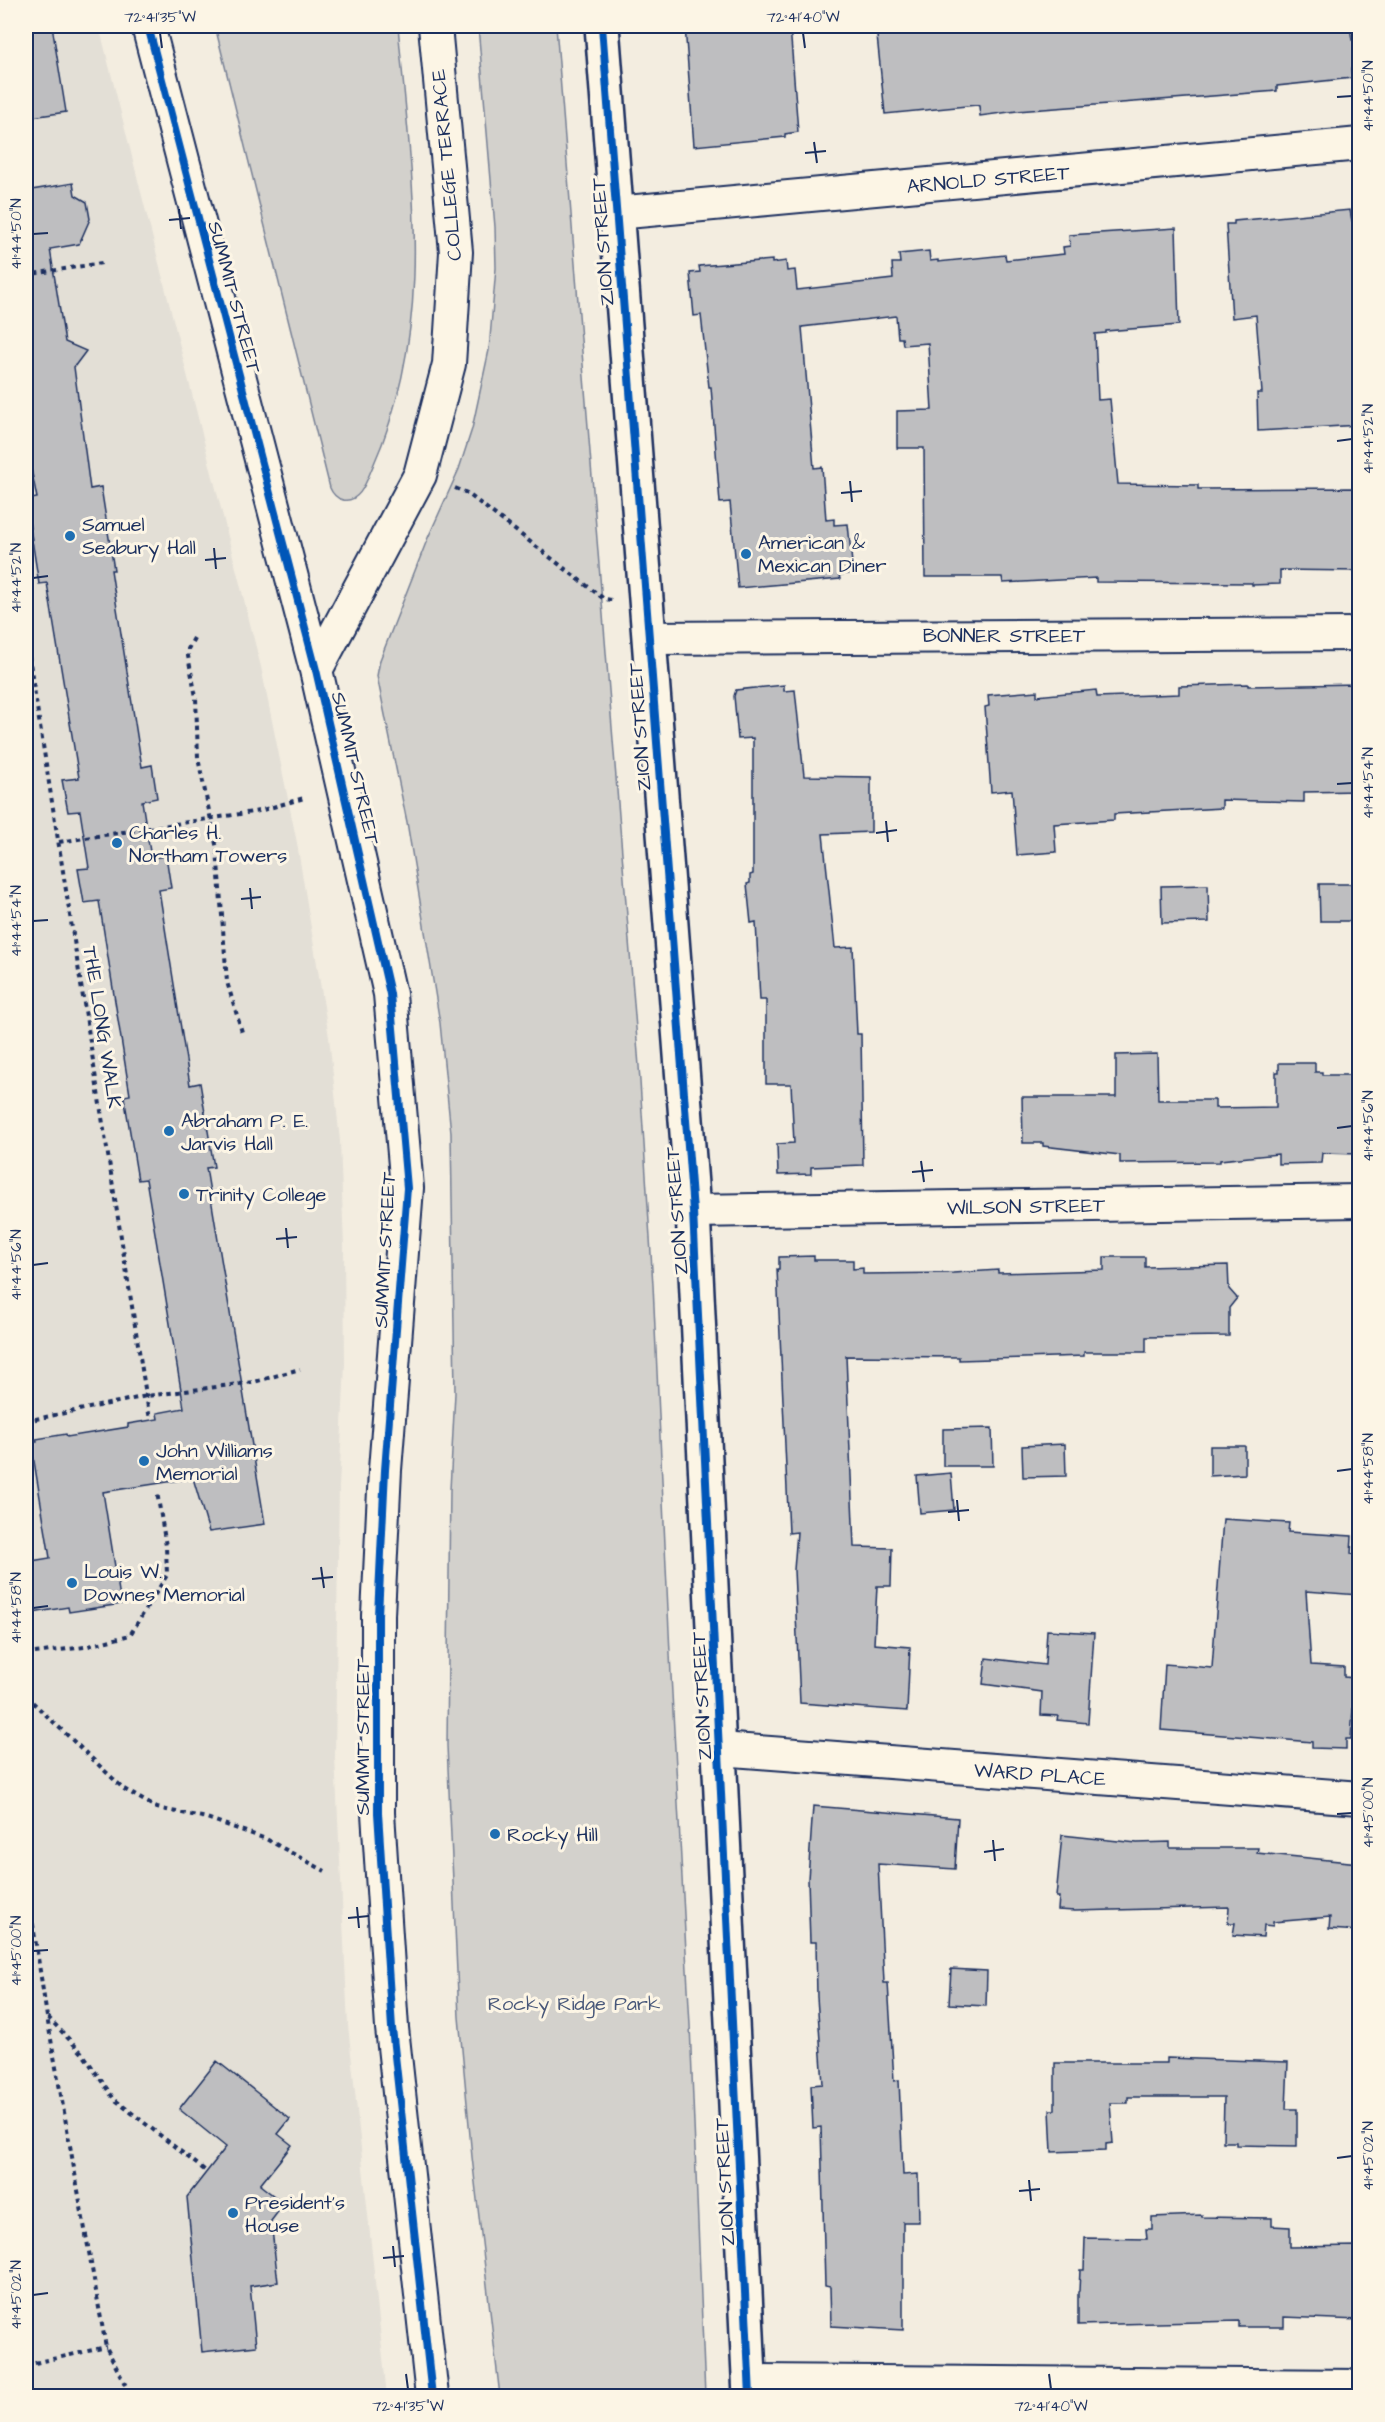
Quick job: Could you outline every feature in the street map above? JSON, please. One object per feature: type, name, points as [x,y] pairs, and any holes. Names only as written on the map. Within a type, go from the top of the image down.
[{"type":"main road","name":"ZION STREET","points":[[602,26],[693,1211],[750,2389]]},
{"type":"street","name":"SUMMIT STREET","points":[[148,26],[316,670],[390,994],[407,1188],[385,1470],[378,1604],[377,1754],[381,1873],[392,2028],[432,2397]]},
{"type":"street","name":"COLLEGE TERRACE","points":[[316,670],[420,475],[449,364],[456,252],[435,26]]},
{"type":"street","name":"ARNOLD STREET","points":[[616,213],[1359,144]]},
{"type":"street","name":"BONNER STREET","points":[[649,638],[1359,634]]},
{"type":"street","name":"WILSON STREET","points":[[693,1211],[1359,1201]]},
{"type":"street","name":"WARD PLACE","points":[[720,1749],[1359,1798]]},
{"type":"street","points":[[750,2389],[1359,2386]]},
{"type":"path","points":[[26,274],[102,263]]},
{"type":"path","points":[[455,488],[467,493],[604,599]]},
{"type":"path","points":[[194,638],[188,656],[196,697],[198,759],[217,849],[227,982],[242,1032]]},
{"type":"path","points":[[59,842],[259,811],[304,798]]},
{"type":"path","points":[[26,1420],[147,1396],[254,1382],[300,1369]]},
{"type":"path","points":[[26,1654],[85,1647],[130,1635],[167,1575],[166,1546],[157,1492]]},
{"type":"path","points":[[26,1696],[124,1789],[157,1808],[207,1818],[266,1839],[325,1871]]},
{"type":"path","points":[[26,1879],[47,2017],[106,2347],[131,2397]]},
{"type":"path","points":[[47,2017],[83,2054],[114,2099],[207,2172]]},
{"type":"path","points":[[26,2365],[106,2347]]},
{"type":"shaded area","name":"Trinity College","points":[[26,26],[99,26],[261,667],[297,843],[329,1037],[340,1141],[345,1364],[339,1487],[335,1757],[348,2025],[387,2396],[26,2396]]},
{"type":"green space","points":[[215,26],[398,26],[413,193],[412,303],[406,358],[393,412],[366,483],[359,494],[349,500],[339,498],[330,488]]},
{"type":"green space","name":"Rocky Ridge Park","points":[[478,26],[556,26],[639,1066],[653,1285],[690,2025],[705,2396],[500,2396],[472,2157],[459,2017],[447,1745],[450,1490],[455,1393],[451,1133],[440,1023],[407,822],[377,676],[380,660],[427,540],[459,469],[472,429],[489,350],[496,268],[495,227]]},
{"type":"building","points":[[26,26],[52,26],[66,112],[26,118]]},
{"type":"building","points":[[685,26],[790,26],[798,132],[785,134],[785,137],[694,146]]},
{"type":"building","points":[[876,26],[935,26],[935,29],[998,26],[999,32],[1016,30],[1016,32],[1079,26],[1350,26],[1352,40],[1359,40],[1359,66],[1351,69],[1352,78],[1277,86],[1277,91],[1017,111],[980,116],[977,105],[885,114]]},
{"type":"building","points":[[73,183],[75,195],[87,202],[90,219],[79,244],[50,249],[65,342],[86,351],[74,367],[90,489],[101,487],[114,570],[111,570],[142,767],[152,765],[157,798],[142,801],[151,858],[166,856],[171,888],[159,890],[190,1085],[200,1083],[214,1167],[206,1168],[265,1524],[209,1532],[193,1478],[103,1492],[121,1604],[69,1612],[68,1607],[26,1614],[26,1562],[50,1558],[31,1443],[37,1442],[36,1439],[66,1434],[67,1437],[128,1427],[128,1424],[158,1419],[157,1413],[184,1408],[146,1179],[138,1180],[124,1096],[130,1095],[99,901],[84,903],[78,869],[89,868],[80,811],[68,812],[62,780],[79,778],[47,583],[39,584],[26,502],[26,500],[37,498],[26,444],[26,191]]},
{"type":"building","points":[[1350,210],[1352,221],[1355,221],[1359,277],[1359,425],[1258,431],[1257,393],[1262,393],[1256,315],[1232,318],[1226,224],[1234,224],[1234,221]]},
{"type":"building","points":[[1176,228],[1179,325],[1106,331],[1106,333],[1095,334],[1098,400],[1110,399],[1118,484],[1198,485],[1198,489],[1359,488],[1359,571],[1280,570],[1280,584],[1252,585],[1252,583],[1096,582],[1096,578],[1003,583],[1002,577],[925,577],[924,448],[897,448],[897,411],[932,410],[928,343],[903,345],[902,338],[898,338],[896,316],[802,327],[814,468],[822,467],[826,520],[834,519],[834,525],[848,524],[853,573],[839,575],[840,579],[738,588],[730,502],[720,503],[711,387],[709,387],[701,315],[694,316],[690,273],[700,272],[699,266],[772,260],[772,263],[786,261],[787,271],[795,270],[797,290],[893,279],[892,263],[900,263],[899,254],[929,251],[930,261],[938,260],[938,262],[1005,255],[1006,260],[1064,254],[1063,247],[1070,246],[1069,235]]},
{"type":"building","points":[[1248,684],[1248,686],[1359,684],[1359,791],[1304,792],[1304,802],[1222,800],[1222,808],[1114,814],[1114,820],[1054,824],[1056,852],[1017,855],[1012,790],[991,792],[985,707],[989,706],[988,695],[1037,691],[1037,696],[1096,690],[1097,697],[1179,694],[1179,686]]},
{"type":"building","points":[[784,685],[784,691],[795,690],[804,776],[871,777],[871,832],[823,834],[835,948],[853,947],[857,1034],[861,1034],[863,1165],[811,1167],[811,1174],[778,1175],[777,1144],[794,1143],[791,1084],[766,1084],[766,1000],[760,1000],[756,922],[751,923],[747,884],[750,883],[750,875],[753,874],[753,738],[738,739],[734,696],[736,690]]},
{"type":"building","points":[[1319,884],[1359,884],[1359,921],[1320,921]]},
{"type":"building","points":[[1208,885],[1209,922],[1162,923],[1161,886]]},
{"type":"building","points":[[1157,1054],[1158,1100],[1215,1100],[1215,1108],[1276,1107],[1276,1072],[1279,1072],[1279,1063],[1315,1063],[1315,1072],[1322,1072],[1322,1075],[1359,1075],[1359,1154],[1322,1153],[1321,1163],[1278,1164],[1278,1154],[1220,1160],[1220,1162],[1120,1163],[1120,1155],[1043,1146],[1043,1143],[1023,1143],[1022,1097],[1116,1097],[1116,1055]]},
{"type":"building","points":[[814,1256],[814,1260],[853,1260],[853,1269],[863,1268],[863,1274],[1104,1270],[1104,1257],[1145,1257],[1145,1267],[1228,1265],[1229,1289],[1237,1298],[1229,1308],[1229,1336],[1146,1337],[1146,1352],[1084,1352],[1084,1356],[959,1360],[959,1357],[846,1356],[854,1547],[892,1548],[891,1586],[877,1586],[874,1644],[910,1647],[907,1711],[800,1703],[794,1570],[797,1532],[789,1533],[777,1269],[779,1269],[779,1257]]},
{"type":"building","points":[[992,1428],[993,1466],[943,1466],[943,1429]]},
{"type":"building","points":[[1065,1444],[1066,1476],[1023,1477],[1022,1446]]},
{"type":"building","points":[[1210,1446],[1245,1446],[1245,1474],[1210,1476]]},
{"type":"building","points":[[951,1473],[954,1510],[920,1513],[917,1476]]},
{"type":"building","points":[[1223,1519],[1289,1523],[1288,1532],[1352,1536],[1351,1554],[1359,1555],[1359,1595],[1306,1591],[1311,1665],[1344,1667],[1344,1677],[1355,1678],[1351,1739],[1346,1739],[1346,1749],[1312,1748],[1312,1742],[1161,1730],[1165,1664],[1212,1668]]},
{"type":"building","points":[[1047,1630],[1094,1633],[1088,1723],[1057,1720],[1058,1716],[1041,1715],[1042,1692],[983,1684],[986,1658],[1045,1665]]},
{"type":"building","points":[[813,1806],[958,1818],[955,1869],[878,1864],[884,1983],[888,1983],[894,2081],[899,2080],[903,2175],[918,2174],[919,2222],[903,2222],[903,2330],[831,2326],[830,2287],[825,2286],[821,2127],[813,2128],[811,2085],[823,2084],[816,1942],[810,1942],[808,1879]]},
{"type":"building","points":[[1062,1835],[1137,1843],[1170,1842],[1170,1848],[1258,1848],[1257,1853],[1359,1863],[1359,1931],[1329,1929],[1330,1917],[1273,1922],[1273,1926],[1264,1925],[1263,1937],[1233,1935],[1235,1923],[1228,1923],[1229,1907],[1058,1910],[1059,1897],[1056,1897]]},
{"type":"building","points":[[951,1969],[987,1971],[986,2006],[949,2004]]},
{"type":"building","points":[[1167,2058],[1288,2062],[1286,2109],[1297,2109],[1297,2146],[1236,2145],[1236,2142],[1223,2142],[1224,2097],[1128,2097],[1128,2103],[1110,2103],[1113,2143],[1106,2144],[1106,2150],[1052,2152],[1050,2110],[1055,2110],[1055,2063],[1167,2063]]},
{"type":"building","name":"President's House","points":[[217,2061],[290,2119],[278,2134],[292,2145],[260,2185],[284,2204],[271,2221],[278,2282],[250,2286],[256,2346],[202,2352],[187,2197],[226,2147],[179,2109]]},
{"type":"building","points":[[1202,2215],[1202,2217],[1272,2218],[1272,2226],[1290,2227],[1290,2247],[1359,2246],[1359,2320],[1284,2317],[1284,2327],[1239,2327],[1239,2321],[1078,2325],[1078,2292],[1080,2270],[1084,2270],[1085,2238],[1147,2239],[1146,2229],[1152,2229],[1152,2217]]},
{"type":"cycle path","points":[[148,26],[316,670],[390,994],[407,1188],[385,1470],[378,1615],[378,1813],[392,2028],[432,2396]]},
{"type":"cycle path","points":[[602,26],[693,1211],[750,2396]]},
{"type":"place","name":"Samuel Seabury Hall","points":[[70,536]]},
{"type":"place","name":"American & Mexican Diner","points":[[746,554]]},
{"type":"place","name":"Charles H. Northam Towers","points":[[117,843]]},
{"type":"place","name":"Abraham P. E. Jarvis Hall","points":[[169,1131]]},
{"type":"place","name":"Trinity College","points":[[184,1194]]},
{"type":"place","name":"John Williams Memorial","points":[[144,1461]]},
{"type":"place","name":"Louis W. Downes Memorial","points":[[72,1583]]},
{"type":"place","name":"Rocky Hill","points":[[495,1834]]},
{"type":"place","name":"President's House","points":[[233,2213]]}]
